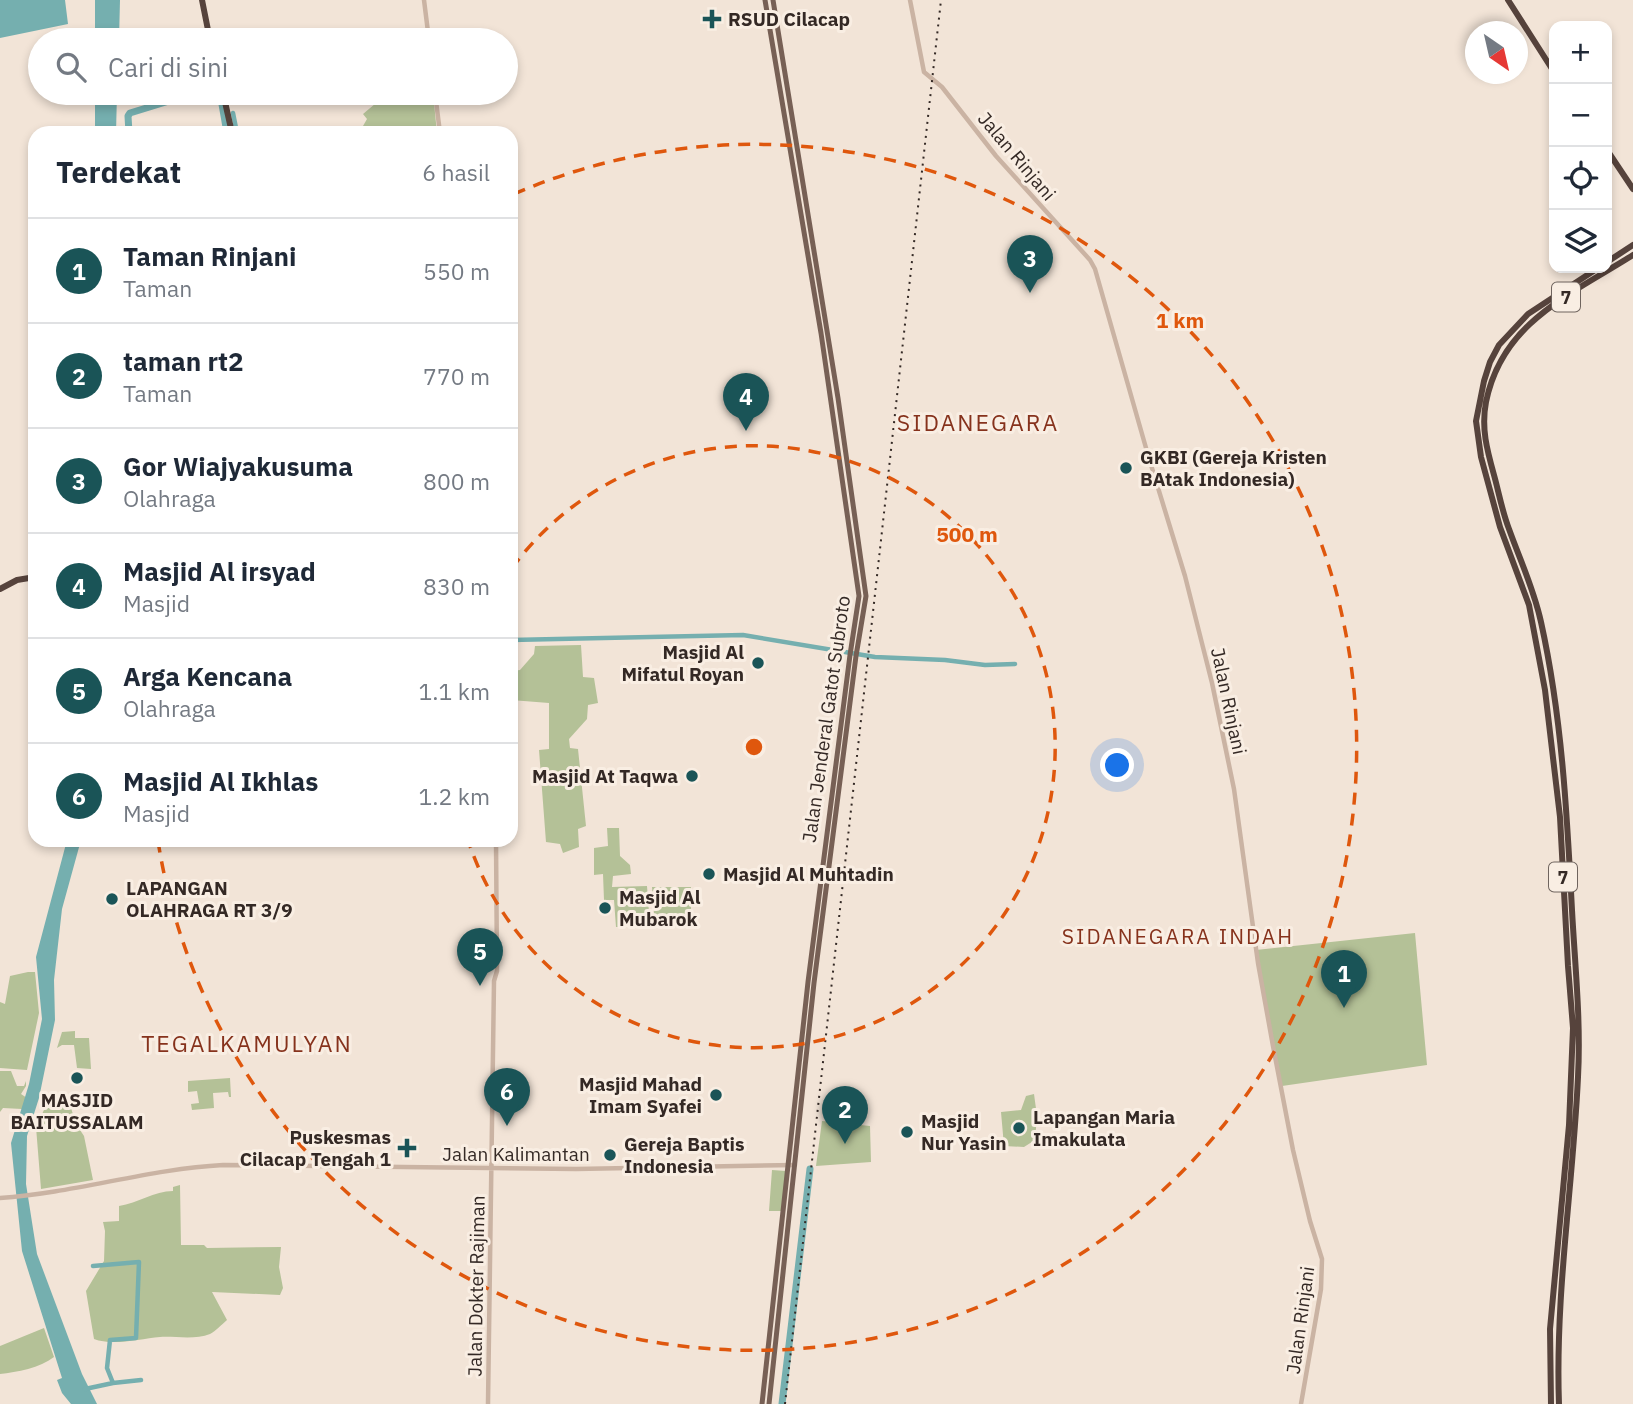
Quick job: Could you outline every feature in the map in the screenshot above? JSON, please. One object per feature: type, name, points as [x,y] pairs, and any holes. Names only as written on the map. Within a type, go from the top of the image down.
[{"type":"highway","points":[[202,0],[208,28]]},
{"type":"highway","points":[[1508,0],[1549,64]]},
{"type":"highway","points":[[226,105],[230,126]]},
{"type":"highway","points":[[1612,157],[1633,188]]},
{"type":"highway","points":[[1612,259],[1633,245]]},
{"type":"highway","name":"7","points":[[1551,1404],[1552,1307],[1569,1125],[1573,1028],[1560,736],[1555,687],[1535,595],[1508,526],[1484,437],[1483,422],[1493,363],[1532,320],[1546,309],[1633,255]]},
{"type":"highway","name":"7","points":[[1559,1404],[1559,1298],[1576,1126],[1580,1027],[1545,690],[1529,605],[1500,527],[1478,439],[1477,412],[1499,345],[1528,314],[1590,273]]},
{"type":"highway","points":[[0,589],[17,580],[28,578]]},
{"type":"highway","points":[[1536,641],[1545,640]]},
{"type":"highway","points":[[1545,690],[1555,687]]},
{"type":"highway","points":[[1551,737],[1560,736]]},
{"type":"main road","name":"Jalan Jenderal Gatot Subroto","points":[[762,1404],[787,1167],[853,652],[859,583],[815,296],[765,0]]},
{"type":"main road","name":"Jalan Jenderal Gatot Subroto","points":[[773,0],[866,583],[863,620],[853,652]]},
{"type":"main road","name":"Jalan Jenderal Gatot Subroto","points":[[769,1404],[832,817]]},
{"type":"street","points":[[424,0],[428,28]]},
{"type":"street","name":"Jalan Rinjani","points":[[910,0],[924,72],[942,87],[996,156],[1090,260],[1095,269],[1185,576],[1212,680],[1234,789],[1258,963],[1293,1150],[1323,1264],[1301,1404]]},
{"type":"street","points":[[436,105],[439,126]]},
{"type":"street","name":"Jalan Dokter Rajiman","points":[[488,1404],[494,981],[497,971],[496,847]]},
{"type":"street","name":"Jalan Kalimantan","points":[[0,1198],[191,1167],[233,1165],[492,1168],[795,1165]]},
{"type":"green space","points":[[374,105],[434,105],[436,126],[363,126],[367,119],[363,114]]},
{"type":"green space","points":[[581,645],[583,677],[594,678],[598,703],[588,705],[587,719],[569,739],[570,748],[578,749],[586,826],[578,829],[579,847],[563,853],[560,844],[546,842],[539,750],[549,749],[549,703],[518,701],[518,670],[534,654],[535,646]]},
{"type":"green space","points":[[607,828],[619,828],[620,856],[630,865],[631,874],[613,876],[612,887],[647,886],[650,926],[616,927],[614,900],[604,900],[603,874],[594,875],[594,848],[608,846]]},
{"type":"green space","points":[[652,887],[691,887],[691,926],[655,927]]},
{"type":"green space","points":[[1415,933],[1427,1065],[1282,1086],[1256,950]]},
{"type":"green space","points":[[35,972],[39,1013],[27,1070],[0,1068],[0,1002],[5,1004],[10,976]]},
{"type":"green space","points":[[75,1031],[75,1038],[89,1038],[91,1069],[77,1068],[74,1045],[57,1048],[62,1032]]},
{"type":"green space","points":[[0,1071],[11,1071],[17,1086],[24,1086],[26,1081],[21,1094],[27,1098],[22,1109],[3,1108],[0,1112]]},
{"type":"green space","points":[[230,1078],[231,1097],[228,1092],[213,1093],[214,1108],[192,1110],[191,1104],[199,1103],[197,1091],[188,1092],[188,1081]]},
{"type":"green space","name":"Lapangan Maria Imakulata","points":[[1034,1094],[1037,1116],[1035,1140],[1024,1147],[1004,1146],[1001,1112],[1021,1110],[1026,1096]]},
{"type":"green space","points":[[67,1095],[76,1124],[84,1136],[93,1180],[41,1189],[36,1127],[50,1097]]},
{"type":"green space","points":[[822,1121],[870,1126],[871,1162],[816,1166]]},
{"type":"green space","points":[[772,1170],[786,1171],[782,1211],[769,1211]]},
{"type":"green space","points":[[180,1185],[181,1245],[204,1245],[207,1248],[281,1247],[279,1267],[283,1288],[280,1295],[212,1292],[227,1320],[212,1333],[204,1336],[118,1342],[94,1339],[86,1291],[104,1261],[103,1222],[119,1221],[119,1206],[173,1191],[173,1187]]},
{"type":"green space","points":[[44,1328],[54,1357],[35,1367],[0,1374],[0,1346]]},
{"type":"water","points":[[0,0],[65,0],[68,24],[28,28],[28,32],[0,38]]},
{"type":"water","points":[[95,0],[120,0],[119,28],[95,28]]},
{"type":"water","points":[[95,105],[117,105],[116,126],[95,126]]},
{"type":"water","points":[[65,847],[79,847],[62,909],[54,980],[55,1020],[39,1098],[27,1136],[26,1184],[37,1254],[82,1374],[97,1404],[71,1404],[62,1393],[57,1380],[62,1378],[22,1251],[11,1143],[29,1084],[42,1019],[36,957]]},
{"type":"waterway","points":[[129,126],[130,113],[156,105]]},
{"type":"waterway","points":[[222,105],[226,126]]},
{"type":"waterway","points":[[233,113],[236,126]]},
{"type":"waterway","points":[[518,640],[743,635],[875,657],[985,665],[1015,664]]},
{"type":"waterway","points":[[782,1404],[810,1169]]},
{"type":"waterway","points":[[93,1266],[139,1262],[136,1338],[110,1340],[107,1368],[113,1383]]},
{"type":"waterway","points":[[85,1389],[141,1380]]},
{"type":"railway","points":[[785,1404],[941,0]]},
{"type":"place","name":"RSUD Cilacap","points":[[712,19]]},
{"type":"place","name":"Gor Wiajyakusuma","points":[[1030,293]]},
{"type":"place","name":"Masjid Al irsyad","points":[[746,431]]},
{"type":"place","name":"GKBI (Gereja Kristen BAtak Indonesia)","points":[[1126,468]]},
{"type":"place","name":"Masjid Al Mifatul Royan","points":[[758,663]]},
{"type":"place","name":"Masjid At Taqwa","points":[[692,776]]},
{"type":"place","name":"Masjid Al Muhtadin","points":[[709,874]]},
{"type":"place","name":"LAPANGAN OLAHRAGA RT 3/9","points":[[112,899]]},
{"type":"place","name":"Masjid Al Mubarok","points":[[605,908]]},
{"type":"place","name":"Arga Kencana","points":[[480,986]]},
{"type":"place","name":"Taman Rinjani","points":[[1344,1008]]},
{"type":"place","name":"MASJID BAITUSSALAM","points":[[77,1078]]},
{"type":"place","name":"Masjid Mahad Imam Syafei","points":[[716,1095]]},
{"type":"place","name":"Masjid Al Ikhlas","points":[[507,1126]]},
{"type":"place","name":"Lapangan Maria Imakulata","points":[[1019,1128]]},
{"type":"place","name":"Masjid Nur Yasin","points":[[907,1132]]},
{"type":"place","name":"taman rt2","points":[[845,1144]]},
{"type":"place","name":"Puskesmas Cilacap Tengah 1","points":[[407,1148]]},
{"type":"place","name":"Gereja Baptis Indonesia","points":[[610,1155]]},
{"type":"district","name":"SIDANEGARA","points":[[978,422]]},
{"type":"district","name":"SIDANEGARA INDAH","points":[[1178,936]]},
{"type":"district","name":"TEGALKAMULYAN","points":[[247,1043]]}]
